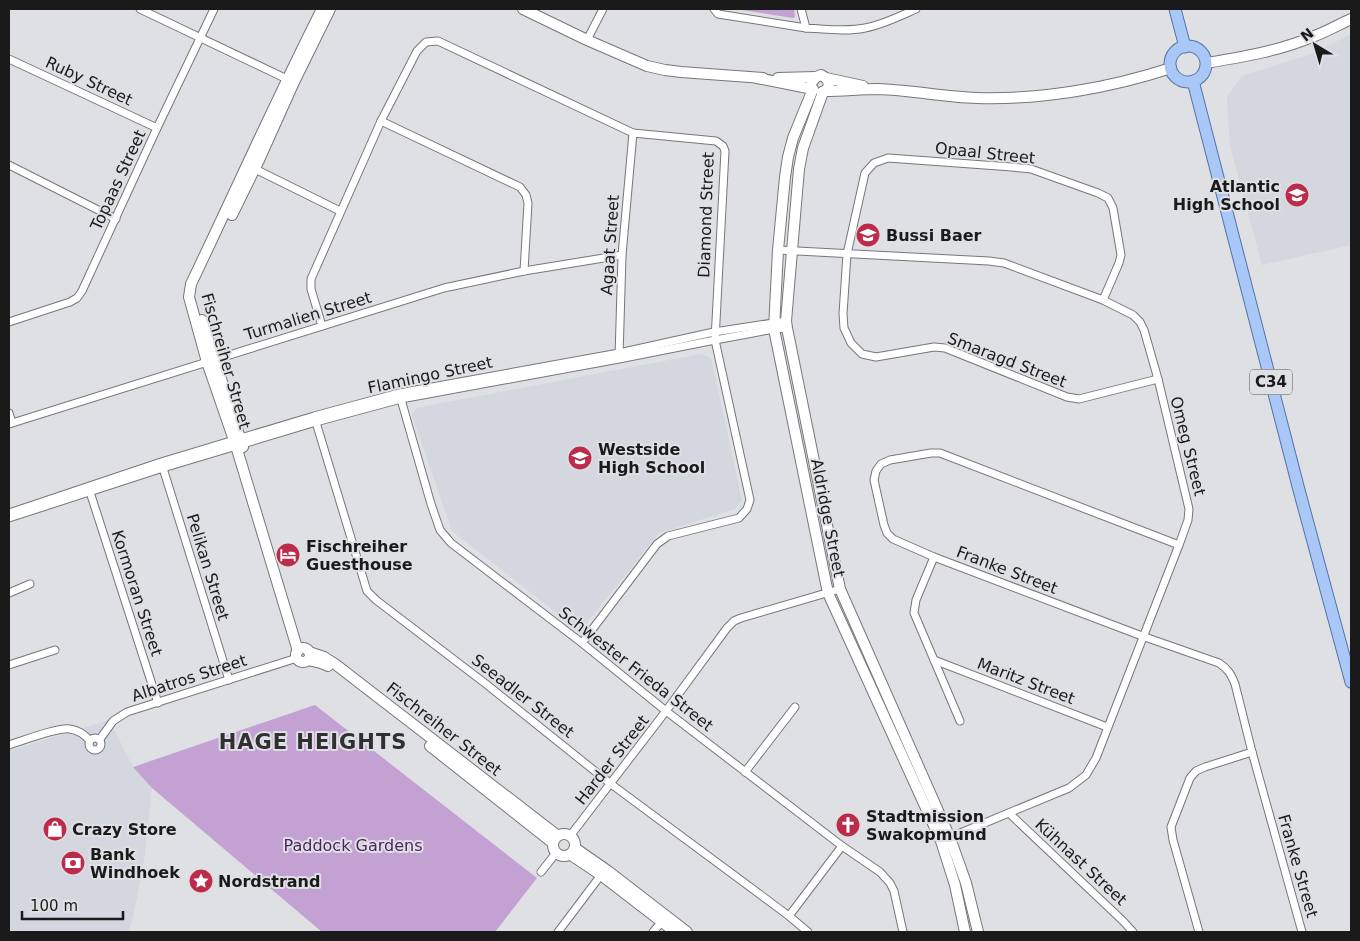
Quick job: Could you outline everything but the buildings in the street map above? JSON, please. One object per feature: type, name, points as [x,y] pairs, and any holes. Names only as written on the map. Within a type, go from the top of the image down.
[{"type":"main road","points":[[1175,9],[1185,47]]},
{"type":"main road","points":[[1185,47],[1192,47],[1201,52],[1206,63],[1202,76],[1193,81],[1184,82],[1173,73],[1171,63],[1173,56],[1178,50],[1185,47]]},
{"type":"main road","name":"C34","points":[[1193,81],[1351,682]]},
{"type":"street","points":[[140,9],[290,80]]},
{"type":"street","name":"Topaas Street","points":[[9,322],[70,302],[82,291],[214,9]]},
{"type":"street","name":"Fischreiher Street","points":[[322,9],[251,167],[191,284],[189,297],[238,442],[303,654],[329,667],[556,839]]},
{"type":"street","name":"Fischreiher Street","points":[[290,80],[330,9]]},
{"type":"street","points":[[523,9],[647,66],[665,70],[757,78],[821,77],[878,89],[976,98],[1023,97],[1077,90],[1126,82],[1171,68]]},
{"type":"street","points":[[587,40],[603,9]]},
{"type":"street","points":[[714,9],[718,14],[806,28],[849,30],[866,28],[916,9]]},
{"type":"street","points":[[801,9],[806,28]]},
{"type":"street","points":[[1206,63],[1246,56],[1289,45],[1312,37],[1351,19]]},
{"type":"street","name":"Diamond Street","points":[[322,326],[311,289],[311,279],[381,121],[416,51],[426,42],[438,41],[633,133],[716,141],[723,146],[725,151],[714,336],[750,500],[747,509],[739,518],[668,536],[657,544],[582,643]]},
{"type":"street","name":"Ruby Street","points":[[9,59],[157,128]]},
{"type":"street","points":[[820,91],[812,81],[821,77]]},
{"type":"street","points":[[820,91],[828,89],[829,83],[821,77]]},
{"type":"street","points":[[757,78],[820,91],[878,89]]},
{"type":"street","name":"Aldridge Street","points":[[820,91],[793,138],[788,157],[778,250],[775,326],[828,594],[966,883],[978,932]]},
{"type":"street","name":"Aldridge Street","points":[[820,91],[803,148],[799,169],[786,325],[840,589],[946,839],[965,928]]},
{"type":"street","points":[[381,121],[520,187],[526,195],[528,203],[524,271]]},
{"type":"street","name":"Agaat Street","points":[[619,356],[622,255],[633,133]]},
{"type":"street","name":"Opaal Street","points":[[847,254],[865,173],[874,163],[888,158],[1031,169],[1108,198],[1113,208],[1121,254],[1103,300]]},
{"type":"street","points":[[9,165],[116,219]]},
{"type":"street","points":[[251,167],[340,211]]},
{"type":"street","name":"Omeg Street","points":[[778,250],[1004,263],[1103,300],[1133,315],[1140,322],[1144,330],[1158,379],[1189,509],[1188,520],[1096,758],[1086,775],[1069,788],[946,839]]},
{"type":"street","name":"Smaragd Street","points":[[847,254],[843,314],[844,328],[850,343],[862,354],[876,357],[934,347],[945,348],[1067,397],[1079,399],[1158,379]]},
{"type":"street","name":"Turmalien Street","points":[[10,423],[444,288],[524,271],[622,255]]},
{"type":"street","name":"Flamingo Street","points":[[89,490],[238,442],[400,396],[619,356],[714,336],[786,325]]},
{"type":"street","name":"Schwester Frieda Street","points":[[400,396],[440,530],[451,543],[582,643],[745,772],[842,846],[880,872],[890,883],[894,891],[903,932]]},
{"type":"street","points":[[9,413],[10,423]]},
{"type":"street","name":"Seeadler Street","points":[[315,419],[367,590],[376,600],[611,784],[808,932]]},
{"type":"street","name":"Franke Street","points":[[1178,545],[940,453],[890,460],[881,464],[876,471],[874,480],[887,533],[893,539],[934,557],[1142,636],[1219,663],[1228,669],[1235,684],[1302,932]]},
{"type":"street","name":"Pelikan Street","points":[[162,465],[228,680]]},
{"type":"street","points":[[9,513],[89,490]]},
{"type":"street","points":[[9,518],[89,490]]},
{"type":"street","name":"Kormoran Street","points":[[89,490],[158,703]]},
{"type":"street","points":[[934,557],[916,600],[914,613],[960,721]]},
{"type":"street","points":[[9,592],[30,584]]},
{"type":"street","name":"Harder Street","points":[[570,836],[734,621],[840,589]]},
{"type":"street","points":[[9,665],[55,650]]},
{"type":"street","name":"Albatros Street","points":[[9,745],[55,731],[70,729],[84,734],[90,741],[92,738],[100,739],[113,721],[126,712],[303,654]]},
{"type":"street","name":"Maritz Street","points":[[934,660],[1107,727]]},
{"type":"street","points":[[745,772],[795,707]]},
{"type":"street","points":[[1199,932],[1171,833],[1173,821],[1190,778],[1196,771],[1252,752]]},
{"type":"street","name":"Kühnast Street","points":[[1010,814],[1124,921],[1132,932]]},
{"type":"street","points":[[564,834],[570,836],[575,843],[573,852],[562,856],[556,853],[553,847],[556,839],[564,834]]},
{"type":"street","points":[[789,916],[842,846]]},
{"type":"street","points":[[573,852],[603,872],[664,919],[687,932]]},
{"type":"street","points":[[541,872],[556,853]]},
{"type":"street","points":[[558,932],[603,872]]},
{"type":"street","points":[[653,932],[664,919]]},
{"type":"street","points":[[664,919],[675,932]]},
{"type":"street","points":[[965,928],[975,921]]},
{"type":"shaded area","name":"Atlantic High School","points":[[1351,34],[1351,245],[1262,265],[1230,146],[1227,97],[1242,76],[1311,54]]},
{"type":"shaded area","name":"Westside High School","points":[[701,354],[711,358],[742,500],[735,509],[659,533],[585,625],[575,627],[452,531],[412,415],[416,408]]},
{"type":"shaded area","points":[[109,720],[133,767],[152,788],[144,860],[129,932],[9,932],[9,751]]},
{"type":"green space","points":[[734,9],[794,9],[795,17],[793,18]]},
{"type":"green space","name":"Paddock Gardens","points":[[315,705],[537,878],[495,932],[322,932],[152,788],[133,767]]},
{"type":"place","name":"Atlantic High School","points":[[1297,195]]},
{"type":"place","name":"Bussi Baer","points":[[868,235]]},
{"type":"place","name":"Westside High School","points":[[580,458]]},
{"type":"place","name":"Fischreiher Guesthouse","points":[[288,555]]},
{"type":"place","name":"Stadtmission Swakopmund","points":[[848,825]]},
{"type":"place","name":"Crazy Store","points":[[55,829]]},
{"type":"place","name":"Bank Windhoek","points":[[73,863]]},
{"type":"place","name":"Nordstrand","points":[[201,881]]},
{"type":"district","name":"HAGE HEIGHTS","points":[[313,742]]}]
